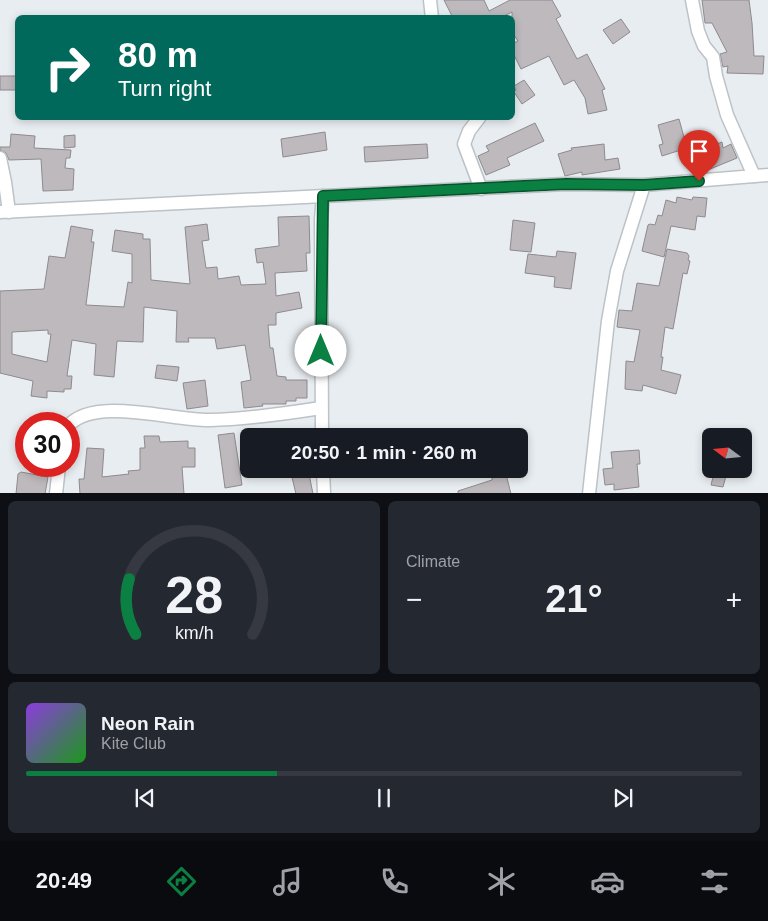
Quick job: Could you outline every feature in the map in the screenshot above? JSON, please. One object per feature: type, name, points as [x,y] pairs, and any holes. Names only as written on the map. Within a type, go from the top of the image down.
[{"type":"street","points":[[430,0],[432,15]]},
{"type":"street","points":[[692,0],[698,31],[704,46],[713,57],[716,76],[727,115],[754,176]]},
{"type":"street","points":[[477,120],[468,131],[464,144],[481,189]]},
{"type":"street","points":[[0,158],[5,182],[4,212],[566,184],[644,185],[768,175]]},
{"type":"street","points":[[589,493],[608,321],[617,271],[644,185]]},
{"type":"street","points":[[321,428],[320,408],[323,196]]},
{"type":"street","points":[[80,415],[89,412],[125,412],[207,420],[255,419],[320,408]]},
{"type":"street","points":[[56,493],[58,477]]},
{"type":"street","points":[[323,478],[324,493]]},
{"type":"building","points":[[444,0],[484,0],[489,11],[510,0],[552,0],[561,16],[556,19],[577,59],[587,54],[605,89],[602,90],[607,110],[588,114],[585,98],[574,80],[564,85],[549,56],[521,69],[515,57],[515,42],[518,41],[515,36],[515,15],[512,15],[512,12],[506,15],[452,15]]},
{"type":"building","points":[[702,0],[749,0],[754,56],[764,56],[763,74],[727,73],[728,66],[723,67],[720,54],[727,52],[712,23],[705,23]]},
{"type":"building","points":[[621,19],[630,32],[613,44],[603,30]]},
{"type":"building","points":[[0,76],[15,76],[15,90],[0,90]]},
{"type":"building","points":[[524,80],[535,95],[522,104],[515,94],[515,85]]},
{"type":"building","points":[[679,119],[687,148],[662,156],[659,145],[663,144],[658,125]]},
{"type":"building","points":[[535,123],[544,141],[507,158],[510,165],[486,175],[478,156],[489,151],[486,146]]},
{"type":"building","points":[[325,132],[327,150],[283,157],[281,139]]},
{"type":"building","points":[[11,134],[35,136],[34,148],[71,150],[70,158],[66,158],[65,168],[74,169],[73,190],[43,191],[41,159],[9,160],[6,153],[0,150],[0,147],[10,147]]},
{"type":"building","points":[[75,135],[75,147],[64,148],[64,136]]},
{"type":"building","points":[[722,142],[723,148],[731,144],[737,158],[703,172],[695,152]]},
{"type":"building","points":[[427,144],[428,158],[365,162],[364,147]]},
{"type":"building","points":[[604,144],[605,160],[618,158],[620,169],[582,175],[582,172],[565,176],[558,154],[572,150],[571,148]]},
{"type":"building","points":[[677,197],[692,200],[693,197],[707,198],[705,217],[697,216],[695,230],[671,226],[664,257],[642,251],[648,225],[655,225],[658,215],[662,216],[666,200],[676,203]]},
{"type":"building","points":[[309,216],[310,253],[306,253],[307,271],[275,273],[276,296],[299,292],[302,308],[276,313],[276,325],[268,325],[270,348],[273,348],[277,376],[286,377],[286,380],[307,380],[307,398],[296,398],[296,401],[286,401],[286,404],[262,404],[263,406],[244,408],[241,382],[251,380],[245,345],[217,349],[215,338],[188,338],[189,342],[176,342],[177,311],[144,307],[143,342],[117,341],[114,377],[94,375],[96,344],[72,340],[67,376],[72,376],[71,389],[64,389],[64,392],[47,391],[47,398],[31,396],[33,381],[0,373],[0,291],[44,289],[49,256],[65,258],[71,226],[93,230],[91,242],[94,242],[86,305],[124,307],[128,282],[132,283],[132,254],[112,251],[115,230],[143,234],[143,239],[150,239],[151,280],[190,284],[185,227],[207,224],[209,240],[202,241],[206,268],[217,267],[218,279],[239,276],[241,285],[266,284],[263,262],[257,263],[255,249],[279,246],[278,217]],"holes":[[[48,330],[48,334],[51,334],[47,362],[12,354],[12,332]]]},
{"type":"building","points":[[513,220],[535,223],[531,252],[510,250]]},
{"type":"building","points":[[667,249],[687,253],[689,256],[688,260],[690,261],[687,274],[683,273],[673,329],[665,327],[661,357],[663,357],[661,370],[681,375],[676,394],[643,385],[642,391],[625,389],[626,361],[634,362],[640,330],[617,327],[619,310],[632,311],[637,283],[659,286]]},
{"type":"building","points":[[557,251],[576,253],[571,289],[554,287],[555,277],[525,273],[528,254],[556,257]]},
{"type":"building","points":[[157,365],[179,367],[177,381],[155,378]]},
{"type":"building","points":[[205,380],[208,406],[187,409],[183,383]]},
{"type":"building","points":[[234,433],[242,485],[225,488],[218,435]]},
{"type":"building","points":[[144,436],[159,436],[160,442],[188,441],[188,448],[195,448],[195,467],[182,467],[184,493],[80,493],[79,479],[84,479],[87,448],[104,449],[102,477],[129,474],[128,471],[140,470],[140,448],[145,448]]},
{"type":"building","points":[[639,450],[640,464],[637,464],[639,487],[614,490],[614,484],[605,485],[603,469],[613,468],[611,452]]},
{"type":"building","points":[[18,477],[48,477],[45,493],[16,493]]},
{"type":"building","points":[[292,478],[310,478],[313,493],[296,493]]},
{"type":"building","points":[[492,478],[507,478],[511,493],[458,493],[458,491],[492,480]]},
{"type":"building","points":[[713,478],[725,478],[723,487],[711,485]]},
{"type":"route","points":[[321,351],[321,219],[323,196],[566,184],[644,185],[699,181]]}]
